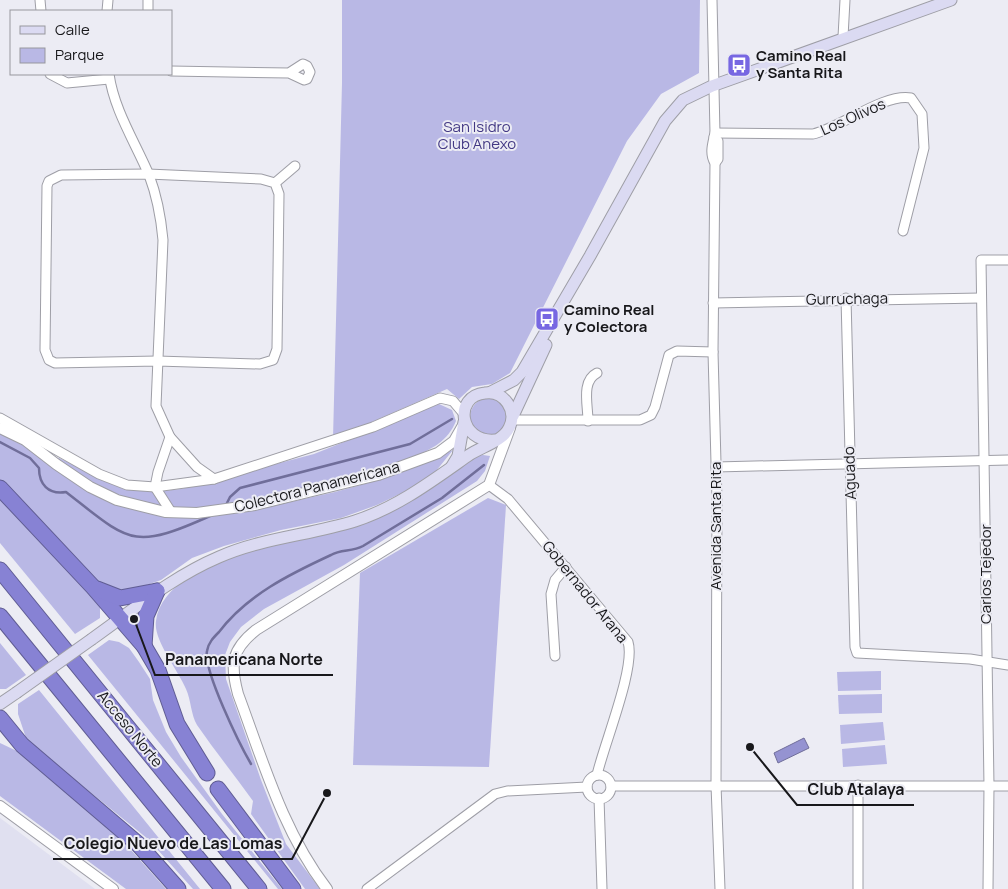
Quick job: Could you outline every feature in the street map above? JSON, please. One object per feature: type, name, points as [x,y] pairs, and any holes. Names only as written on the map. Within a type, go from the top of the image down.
[{"type":"highway","points":[[0,488],[93,587],[144,646],[158,670],[177,724],[207,773]]},
{"type":"highway","name":"Acceso Norte","points":[[0,570],[259,889]]},
{"type":"highway","points":[[93,587],[108,595],[120,598],[157,592]]},
{"type":"highway","points":[[144,646],[146,616],[157,592]]},
{"type":"highway","name":"Acceso Norte","points":[[0,616],[223,889]]},
{"type":"highway","points":[[0,718],[22,745],[138,844],[178,889]]},
{"type":"highway","points":[[0,733],[22,745]]},
{"type":"highway","points":[[218,789],[292,889]]},
{"type":"main road","points":[[451,468],[458,456],[470,400],[476,395],[491,392],[514,380],[522,372],[673,108],[693,93],[843,37],[951,0]]},
{"type":"main road","points":[[0,704],[192,569],[246,547],[336,526],[376,513],[415,494],[451,468],[502,437],[512,420],[590,256]]},
{"type":"main road","points":[[491,392],[505,399],[512,420]]},
{"type":"main road","points":[[464,421],[472,435],[479,439],[495,440]]},
{"type":"street","name":"Avenida Santa Rita","points":[[712,0],[714,135],[712,140],[712,158],[715,163],[713,352],[716,467],[716,785],[720,889]]},
{"type":"street","points":[[843,37],[845,0]]},
{"type":"street","points":[[172,71],[289,73]]},
{"type":"street","points":[[52,75],[67,83],[109,76],[122,117],[148,174],[155,195],[163,240],[156,406],[170,437],[192,462],[214,479]]},
{"type":"street","name":"Los Olivos","points":[[714,135],[814,134],[822,132],[857,113],[903,96],[911,98],[922,114],[924,148],[903,231]]},
{"type":"street","points":[[275,183],[295,166]]},
{"type":"street","points":[[148,174],[261,179],[275,183],[279,194],[277,349],[274,360],[260,364],[158,361],[55,363],[49,360],[45,350],[47,186],[49,181],[61,175],[148,174]]},
{"type":"street","name":"Carlos Tejedor","points":[[988,889],[989,786],[981,260],[1008,260]]},
{"type":"street","name":"Gurruchaga","points":[[713,302],[846,298],[981,298]]},
{"type":"street","name":"Aguado","points":[[846,298],[849,464],[855,647],[857,653],[865,655],[960,658],[986,662]]},
{"type":"street","points":[[327,889],[307,861],[293,836],[238,694],[234,677],[234,658],[238,646],[264,625],[489,485],[512,420],[640,420],[651,415],[655,407],[669,355],[677,351],[713,352]]},
{"type":"street","points":[[588,420],[587,384],[591,376],[597,372]]},
{"type":"street","points":[[0,418],[100,474],[127,485],[155,487],[214,479],[373,427],[440,398],[453,401],[464,421]]},
{"type":"street","name":"Colectora Panamericana","points":[[0,428],[25,440],[90,487],[117,500],[171,512],[197,513],[255,505],[378,475],[446,449],[464,421]]},
{"type":"street","points":[[170,437],[155,487],[171,512]]},
{"type":"street","points":[[716,467],[1008,460]]},
{"type":"street","name":"Gobernador Arana","points":[[489,485],[508,499],[622,633],[630,649],[629,668],[602,751],[597,775]]},
{"type":"street","points":[[555,656],[551,594],[556,580],[566,567]]},
{"type":"street","points":[[986,662],[1008,665]]},
{"type":"street","points":[[597,775],[608,779],[610,786],[606,796],[599,798],[592,796],[587,787],[591,778],[597,775]]},
{"type":"street","points":[[858,785],[858,889]]},
{"type":"street","points":[[610,786],[1008,786]]},
{"type":"street","points":[[367,889],[495,794],[507,791],[587,787]]},
{"type":"street","points":[[599,798],[602,889]]},
{"type":"street","points":[[0,806],[113,889]]},
{"type":"shaded area","points":[[804,738],[809,748],[778,763],[774,753]]},
{"type":"shaded area","points":[[0,818],[95,889],[0,889]]},
{"type":"green space","name":"San Isidro Club Anexo","points":[[342,0],[700,0],[699,73],[661,94],[627,141],[510,373],[492,384],[472,387],[459,399],[447,389],[333,439],[342,83]]},
{"type":"green space","points":[[489,398],[502,404],[508,417],[502,430],[489,436],[476,430],[470,417],[476,404]]},
{"type":"green space","points":[[439,404],[452,410],[456,421],[441,442],[416,456],[384,469],[304,492],[222,507],[188,510],[148,505],[107,489],[81,476],[56,460],[59,458],[123,489],[153,492],[181,489],[314,454]]},
{"type":"green space","points":[[0,433],[26,447],[68,478],[112,500],[198,516],[241,513],[335,492],[375,481],[453,450],[436,471],[410,489],[377,505],[341,518],[281,530],[224,546],[192,558],[161,580],[127,592],[101,585],[0,480]]},
{"type":"green space","points":[[474,456],[490,456],[485,471],[477,481],[344,565],[264,609],[241,627],[230,642],[225,655],[226,679],[261,780],[286,844],[320,889],[305,889],[251,814],[253,801],[193,717],[186,689],[162,646],[156,629],[156,621],[165,598],[186,579],[214,564],[248,552],[348,526],[386,513],[438,483]]},
{"type":"green space","points":[[0,496],[100,604],[100,618],[75,634],[0,543]]},
{"type":"green space","points":[[488,498],[506,505],[489,767],[353,765],[360,573]]},
{"type":"green space","points":[[109,640],[119,642],[129,648],[139,662],[150,679],[153,700],[166,732],[181,757],[222,814],[282,889],[278,889],[88,655]]},
{"type":"green space","points":[[0,643],[26,675],[6,689],[0,689]]},
{"type":"green space","points":[[881,671],[881,690],[838,691],[837,672]]},
{"type":"green space","points":[[39,690],[200,889],[193,889],[148,839],[27,741],[18,714],[18,704]]},
{"type":"green space","points":[[882,694],[882,713],[839,714],[838,695]]},
{"type":"green space","points":[[883,722],[885,740],[841,744],[840,725]]},
{"type":"green space","points":[[0,743],[21,753],[113,830],[166,889],[126,889],[0,796]]},
{"type":"green space","points":[[885,745],[887,764],[843,767],[842,749]]},
{"type":"waterway","points":[[226,505],[230,497],[240,488],[410,444],[452,419]]},
{"type":"waterway","points":[[0,442],[30,458],[39,468],[41,479],[50,490],[66,492],[105,522],[119,531],[133,536],[147,537],[164,534],[210,516]]},
{"type":"waterway","points":[[251,764],[223,708],[207,661],[207,651],[213,638],[243,607],[270,587],[335,553],[363,546],[442,498],[484,465]]},
{"type":"place","name":"Camino Real y Santa Rita","points":[[739,65]]},
{"type":"place","name":"Camino Real y Colectora","points":[[547,319]]},
{"type":"place","name":"Panamericana Norte","points":[[134,619]]},
{"type":"place","name":"Club Atalaya","points":[[750,747]]},
{"type":"place","name":"Colegio Nuevo de Las Lomas","points":[[327,793]]}]
